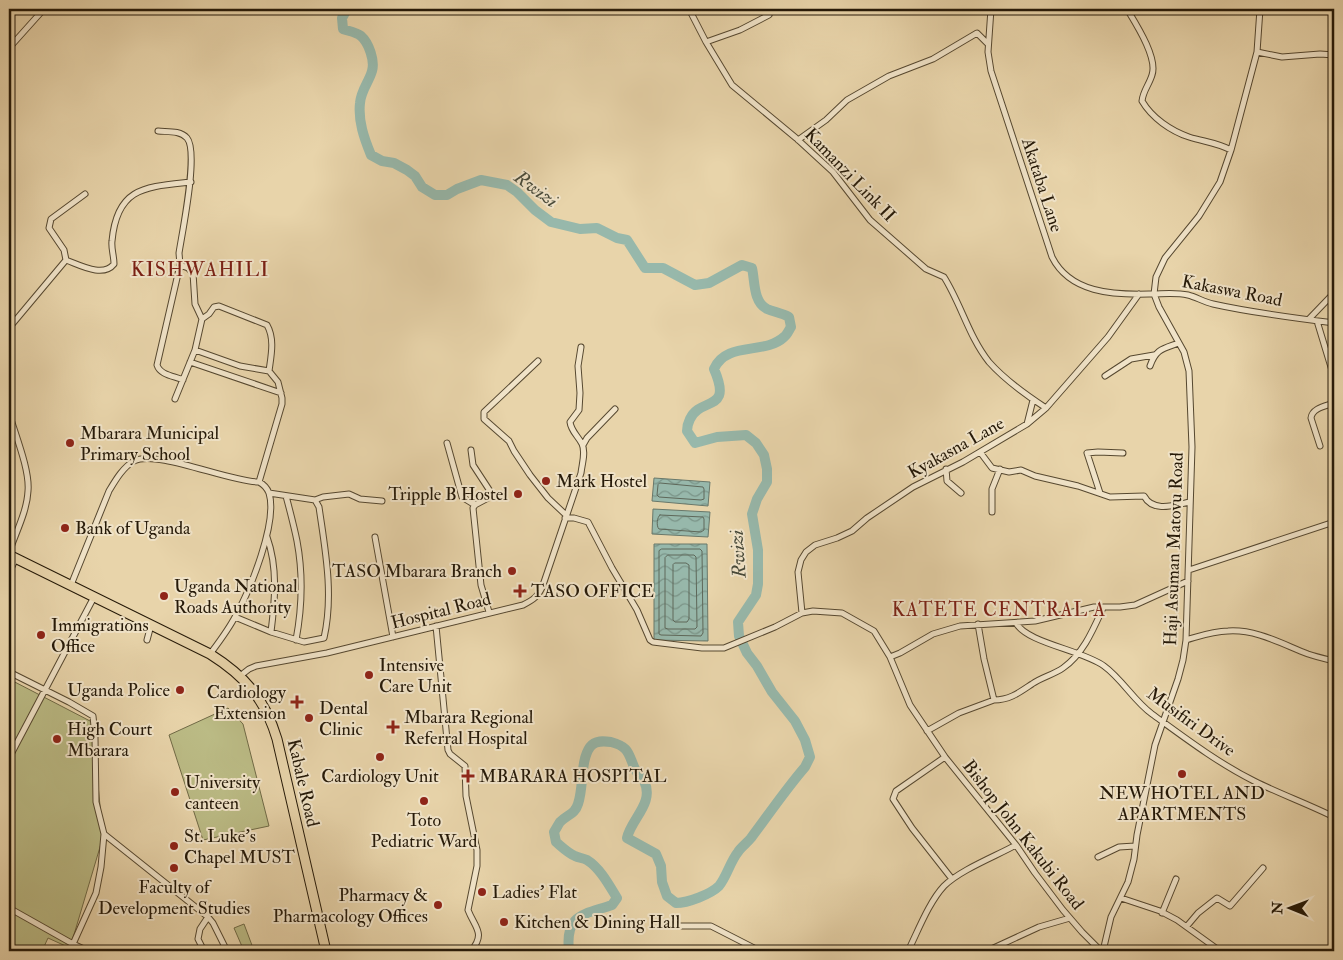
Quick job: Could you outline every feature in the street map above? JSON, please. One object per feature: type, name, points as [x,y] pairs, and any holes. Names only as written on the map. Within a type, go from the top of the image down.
[{"type":"main road","name":"Kabale Road","points":[[11,556],[210,654],[240,676],[261,701],[275,733],[326,951]]},
{"type":"street","points":[[9,48],[44,9]]},
{"type":"street","name":"Kamanzi Link II","points":[[689,9],[732,85],[833,172],[870,220],[926,269],[944,277],[969,328],[989,362],[1002,375],[1046,408]]},
{"type":"street","name":"Akataba Lane","points":[[992,9],[988,44],[991,71],[1052,257],[1058,270],[1070,280],[1086,287],[1112,294],[1154,294]]},
{"type":"street","points":[[1127,9],[1151,55],[1154,68],[1143,94],[1142,101],[1146,107],[1156,118],[1171,129],[1189,137],[1218,143],[1231,150]]},
{"type":"street","points":[[1154,294],[1156,277],[1165,258],[1199,216],[1220,182],[1231,150],[1257,52],[1260,9]]},
{"type":"street","points":[[706,42],[740,30],[769,16]]},
{"type":"street","points":[[798,140],[826,120],[848,100],[889,76],[934,59],[977,32],[988,44]]},
{"type":"street","points":[[1257,52],[1282,57],[1320,54],[1334,55]]},
{"type":"street","points":[[158,131],[176,132],[188,139],[191,155],[191,182],[179,253],[180,265],[157,365],[158,370],[183,380]]},
{"type":"street","points":[[66,260],[100,271],[107,270],[114,264],[112,243],[118,211],[123,203],[146,188],[191,182]]},
{"type":"street","points":[[66,260],[64,250],[52,232],[49,223],[51,219],[84,194]]},
{"type":"street","points":[[9,328],[66,260]]},
{"type":"street","points":[[180,265],[188,268],[192,274],[195,304],[202,320]]},
{"type":"street","name":"Kakaswa Road","points":[[1154,294],[1171,293],[1187,295],[1210,303],[1246,311],[1334,323]]},
{"type":"street","points":[[1309,319],[1334,293]]},
{"type":"street","name":"Kyakasna Lane","points":[[802,613],[798,572],[801,560],[806,552],[815,545],[852,531],[867,518],[913,486],[980,452],[1027,424],[1046,408],[1108,338],[1140,294]]},
{"type":"street","name":"Haji Asuman Matovu Road","points":[[1102,951],[1111,917],[1128,882],[1155,745],[1178,679],[1186,640],[1192,447],[1189,371],[1179,343],[1154,294]]},
{"type":"street","points":[[175,399],[195,350],[202,320],[214,307],[219,306],[267,325],[271,331],[272,341],[269,372]]},
{"type":"street","points":[[1317,321],[1334,377]]},
{"type":"street","points":[[1105,376],[1131,359],[1154,354],[1161,349],[1179,343]]},
{"type":"street","points":[[581,347],[578,366],[579,410],[570,422],[583,445],[587,438],[615,409]]},
{"type":"street","points":[[195,350],[240,366],[269,372],[278,382],[282,394],[282,404],[259,482]]},
{"type":"street","points":[[1150,366],[1154,354]]},
{"type":"street","points":[[538,361],[484,412],[484,419],[510,440],[514,451],[530,475],[566,517],[588,522],[637,610],[650,640],[662,644],[724,648],[802,613]]},
{"type":"street","points":[[190,362],[282,394]]},
{"type":"street","points":[[1027,424],[1033,400]]},
{"type":"street","points":[[1320,446],[1311,418],[1312,414],[1314,411],[1334,403]]},
{"type":"street","points":[[9,412],[25,467],[28,491],[11,556],[9,573]]},
{"type":"street","points":[[447,443],[462,497],[475,505]]},
{"type":"street","name":"Hospital Road","points":[[240,676],[256,666],[327,653],[488,612],[523,605],[533,600],[540,593],[581,473],[584,458],[583,445]]},
{"type":"street","points":[[471,450],[473,465],[490,491],[490,497],[473,508],[482,584],[488,612]]},
{"type":"street","points":[[980,452],[992,468],[1009,472],[1021,470],[1035,476],[1110,497],[1144,496],[1147,501],[1161,508],[1190,502]]},
{"type":"street","points":[[1100,493],[1088,453],[1123,454]]},
{"type":"street","points":[[71,585],[109,491],[115,481],[133,462],[139,459],[164,460],[220,475],[259,482],[264,485],[269,493],[270,510],[267,537],[246,594],[235,617],[210,654]]},
{"type":"street","points":[[946,469],[947,481],[961,493]]},
{"type":"street","points":[[992,512],[992,489],[1000,469]]},
{"type":"street","points":[[269,493],[315,500],[349,494],[360,499],[382,501]]},
{"type":"street","points":[[286,496],[297,542],[300,579],[300,620],[296,640]]},
{"type":"street","points":[[235,617],[271,632],[304,642],[324,638],[328,600],[327,558],[319,507],[315,500]]},
{"type":"street","points":[[1189,570],[1334,522]]},
{"type":"street","points":[[267,537],[274,570],[274,604],[271,632]]},
{"type":"street","points":[[375,537],[393,637]]},
{"type":"street","points":[[890,658],[933,634],[960,626],[1016,623],[1055,618],[1094,608],[1135,605],[1188,581]]},
{"type":"street","points":[[9,758],[94,596]]},
{"type":"street","points":[[927,732],[959,713],[994,700],[1011,697],[1064,667],[1080,654],[1103,608]]},
{"type":"street","name":"Bishop John Kakubi Road","points":[[802,613],[813,611],[842,613],[874,631],[890,658],[910,705],[927,732],[1016,845],[1034,873],[1070,918],[1102,951]]},
{"type":"street","name":"Musifiri Drive","points":[[1016,623],[1023,632],[1035,638],[1080,654],[1104,666],[1144,707],[1231,769],[1334,816]]},
{"type":"street","points":[[978,624],[994,700]]},
{"type":"street","points":[[146,640],[151,625]]},
{"type":"street","points":[[436,626],[448,750],[450,754],[465,766],[466,796],[476,845],[477,866],[468,910],[478,927],[479,936],[471,951]]},
{"type":"street","points":[[1186,640],[1209,633],[1228,631],[1248,632],[1311,655],[1334,661]]},
{"type":"street","points":[[9,672],[69,702],[94,718],[96,802],[104,834],[101,867],[96,892],[72,944]]},
{"type":"street","points":[[945,757],[896,791],[892,798],[912,828],[952,879]]},
{"type":"street","points":[[104,834],[208,917],[227,951]]},
{"type":"street","points":[[909,951],[933,902],[952,879],[1016,845]]},
{"type":"street","points":[[1098,857],[1118,847],[1135,846]]},
{"type":"street","points":[[1187,926],[1198,913],[1217,898],[1230,906],[1263,868]]},
{"type":"street","points":[[1162,913],[1176,880]]},
{"type":"street","points":[[1121,898],[1162,913],[1187,926],[1220,951]]},
{"type":"street","points":[[9,908],[72,944],[88,951]]},
{"type":"street","points":[[204,951],[198,939],[200,929],[208,917]]},
{"type":"street","points":[[987,951],[1039,927],[1070,918]]},
{"type":"street","points":[[676,926],[711,926],[760,951]]},
{"type":"green space","points":[[9,679],[92,722],[103,837],[70,948],[48,938],[42,951],[9,951]]},
{"type":"green space","points":[[228,708],[243,724],[269,826],[203,840],[169,735]]},
{"type":"green space","points":[[244,924],[253,948],[244,951],[234,928]]},
{"type":"water","points":[[654,478],[710,482],[708,506],[652,501]]},
{"type":"water","points":[[653,509],[710,512],[708,537],[652,534]]},
{"type":"water","points":[[654,544],[707,544],[708,641],[654,640]]},
{"type":"waterway","name":"Rwizi","points":[[347,9],[342,18],[343,29],[361,36],[367,43],[372,57],[372,71],[360,103],[362,129],[371,155],[407,170],[415,176],[422,187],[435,195],[447,195],[481,180],[507,185],[551,222],[580,229],[597,228],[617,238],[627,240],[645,268],[663,268],[695,285],[709,283],[742,265],[752,268],[755,291],[762,306],[789,317],[791,327],[785,336],[776,342],[767,346],[736,351],[720,360],[714,369],[719,383],[720,392],[718,398],[695,412],[689,421],[687,431],[695,443],[717,437],[746,435],[756,443],[764,455],[767,482],[757,499],[752,514],[758,550],[758,584],[756,595],[738,622],[739,636],[747,653],[772,692],[795,721],[805,740],[810,757],[805,767],[751,838],[739,850],[719,886],[699,898],[676,903],[667,896],[662,882],[661,866],[656,854],[627,838],[629,831],[645,804],[647,789],[644,781],[636,770],[628,752],[622,746],[605,741],[592,745],[587,753],[583,767],[577,807],[560,822],[554,832],[556,842],[563,848],[572,855],[587,860],[596,867],[617,898],[612,905],[585,914],[573,923],[570,930],[569,951]]},
{"type":"place","name":"Mbarara Municipal Primary School","points":[[70,443]]},
{"type":"place","name":"Mark Hostel","points":[[546,481]]},
{"type":"place","name":"Tripple B Hostel","points":[[518,494]]},
{"type":"place","name":"Bank of Uganda","points":[[65,528]]},
{"type":"place","name":"TASO Mbarara Branch","points":[[512,571]]},
{"type":"place","name":"TASO OFFICE","points":[[520,591]]},
{"type":"place","name":"Uganda National Roads Authority","points":[[164,596]]},
{"type":"place","name":"Immigrations Office","points":[[41,635]]},
{"type":"place","name":"Intensive Care Unit","points":[[369,675]]},
{"type":"place","name":"Uganda Police","points":[[180,690]]},
{"type":"place","name":"Cardiology Extension","points":[[297,702]]},
{"type":"place","name":"Dental Clinic","points":[[309,718]]},
{"type":"place","name":"Mbarara Regional Referral Hospital","points":[[393,727]]},
{"type":"place","name":"High Court Mbarara","points":[[57,739]]},
{"type":"place","name":"Cardiology Unit","points":[[380,757]]},
{"type":"place","name":"NEW HOTEL AND APARTMENTS","points":[[1182,774]]},
{"type":"place","name":"MBARARA HOSPITAL","points":[[468,776]]},
{"type":"place","name":"University canteen","points":[[175,792]]},
{"type":"place","name":"Toto Pediatric Ward","points":[[424,801]]},
{"type":"place","name":"St. Luke's Chapel MUST","points":[[174,846]]},
{"type":"place","name":"Faculty of Development Studies","points":[[174,868]]},
{"type":"place","name":"Ladies' Flat","points":[[482,892]]},
{"type":"place","name":"Pharmacy & Pharmacology Offices","points":[[438,905]]},
{"type":"place","name":"Kitchen & Dining Hall","points":[[504,922]]},
{"type":"district","name":"KISHWAHILI","points":[[200,269]]},
{"type":"district","name":"KATETE CENTRAL A","points":[[999,610]]}]
